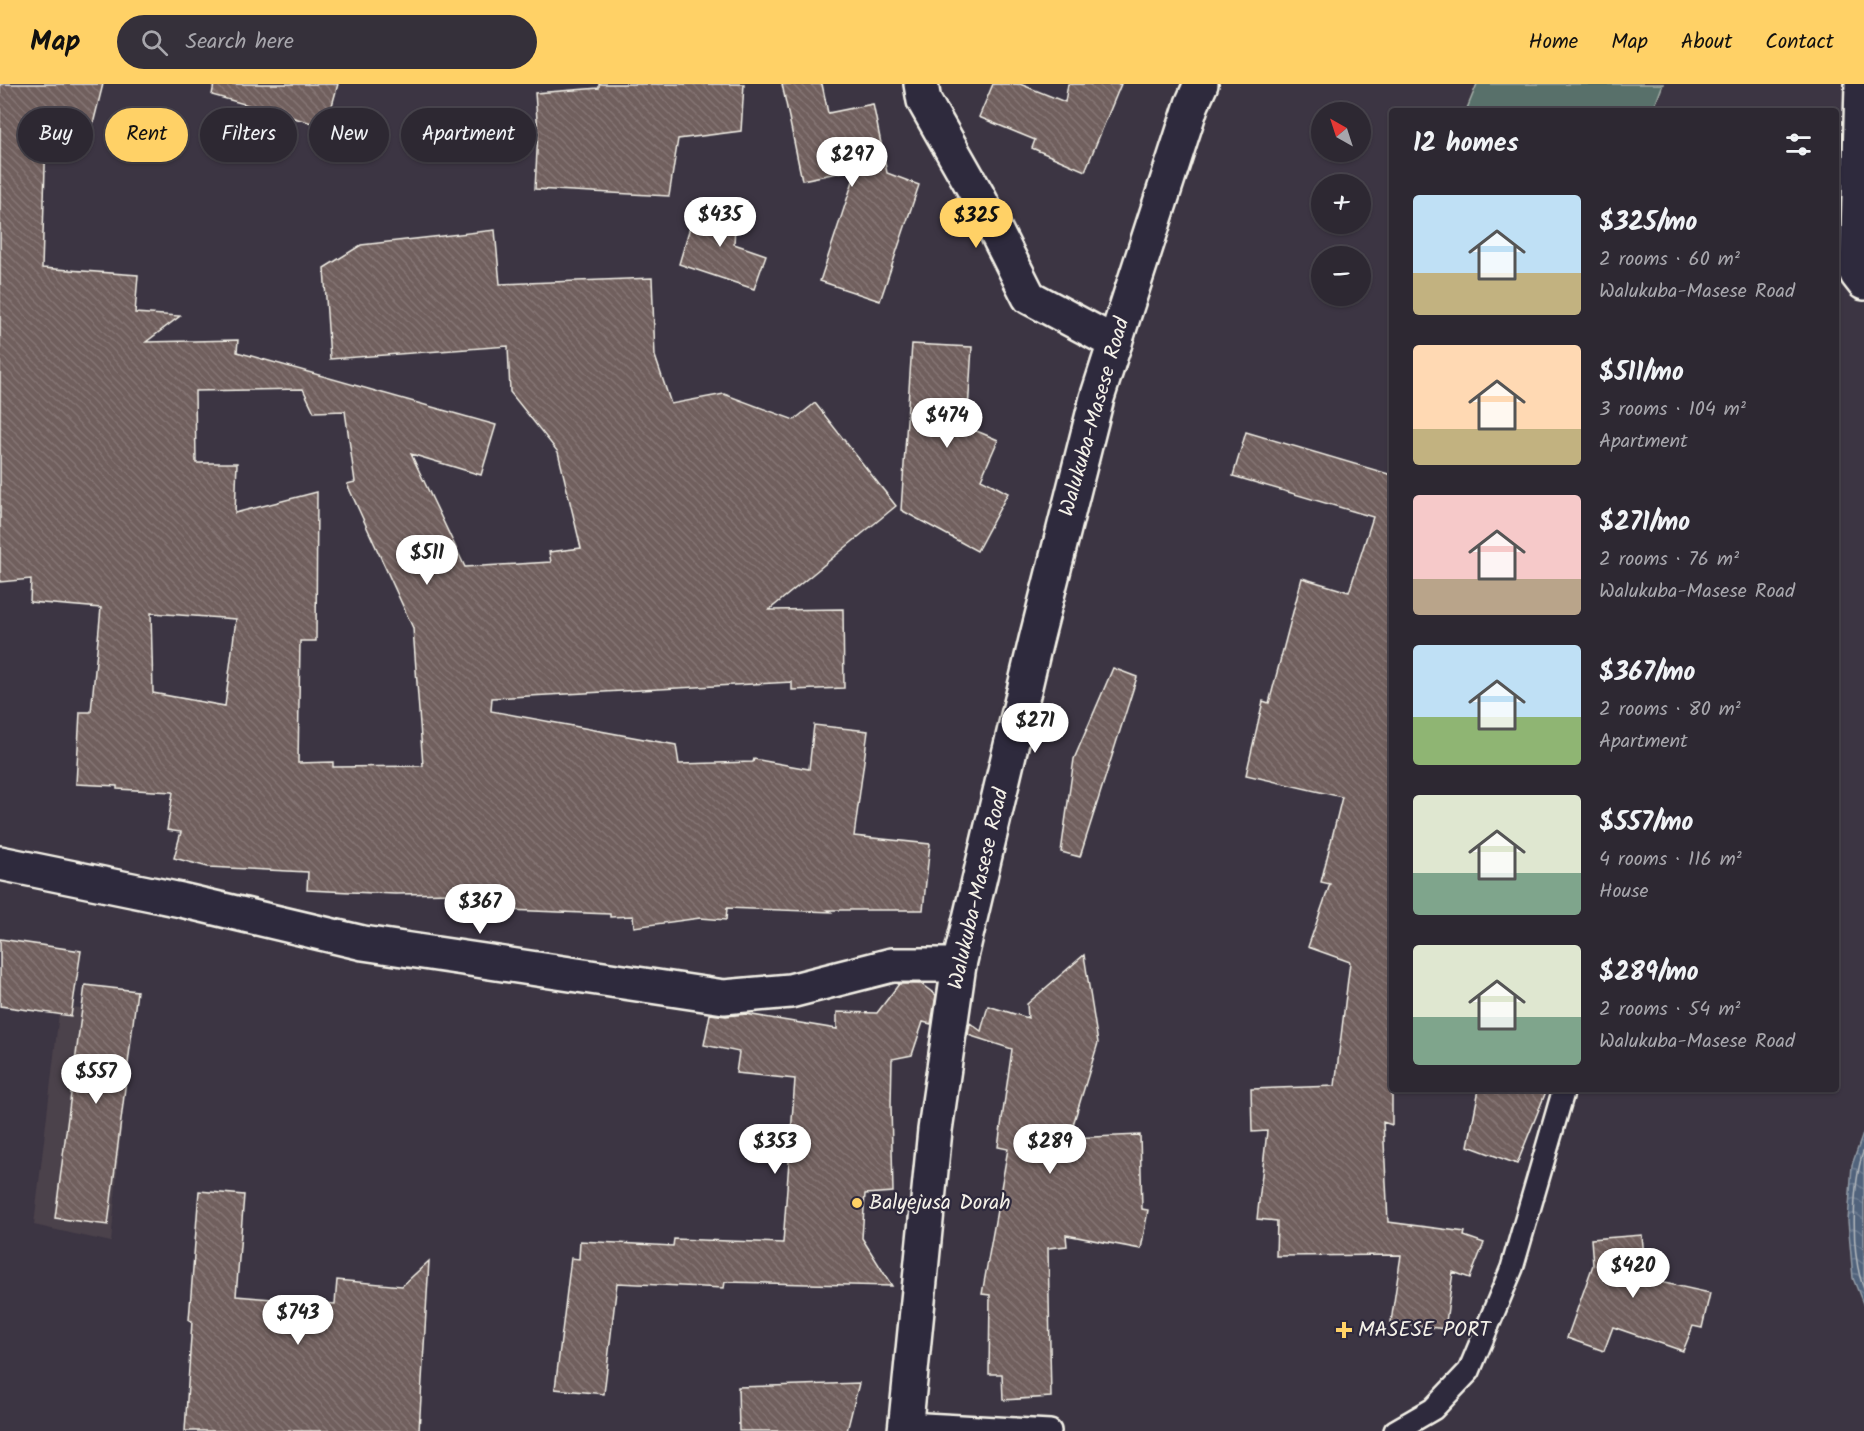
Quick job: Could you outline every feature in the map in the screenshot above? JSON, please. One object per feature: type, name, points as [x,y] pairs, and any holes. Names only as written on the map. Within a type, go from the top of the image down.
[{"type":"street","points":[[921,84],[924,101],[978,196],[1029,297],[1115,343]]},
{"type":"street","name":"Walukuba-Masese Road","points":[[906,1427],[935,1130],[959,964],[1039,628],[1097,398],[1192,104],[1201,84]]},
{"type":"street","points":[[1862,84],[1857,274],[1864,283]]},
{"type":"street","points":[[0,863],[181,900],[363,943],[723,997],[790,992],[892,965],[959,964]]},
{"type":"lane","points":[[1395,1431],[1433,1409],[1469,1371],[1512,1268],[1563,1092]]},
{"type":"lane","points":[[906,1427],[1050,1431]]},
{"type":"shaded area","points":[[60,1005],[131,1016],[111,1242],[34,1225]]},
{"type":"green space","points":[[1477,84],[1663,84],[1654,108],[1467,108]]},
{"type":"water","points":[[1864,1131],[1864,1306],[1853,1278],[1848,1221],[1852,1165]]},
{"type":"building","points":[[0,84],[103,84],[93,124],[93,108],[18,108],[18,162],[45,162],[42,268],[138,275],[135,313],[180,316],[146,342],[238,340],[237,352],[496,425],[481,475],[411,454],[465,567],[551,562],[549,552],[581,548],[558,452],[510,392],[508,346],[330,359],[324,268],[361,245],[495,230],[500,284],[652,278],[655,356],[671,404],[724,394],[794,420],[815,403],[896,506],[769,610],[843,609],[844,688],[792,690],[792,682],[492,698],[491,711],[676,745],[679,764],[753,762],[754,759],[809,769],[814,725],[868,731],[854,836],[930,844],[923,910],[828,910],[831,912],[727,908],[726,920],[700,918],[634,927],[633,916],[610,917],[610,914],[456,908],[457,893],[395,894],[307,890],[308,872],[208,867],[174,858],[181,832],[167,830],[173,792],[76,784],[80,712],[91,712],[101,608],[30,602],[31,579],[0,582]],"holes":[[[303,389],[314,412],[345,411],[355,482],[347,484],[413,628],[423,766],[333,767],[333,762],[298,763],[300,641],[316,641],[317,492],[235,513],[237,463],[196,463],[195,391]],[[151,613],[236,619],[225,706],[153,693]]]},
{"type":"building","points":[[214,84],[338,84],[331,108],[309,108],[309,122],[297,119],[297,108],[258,108],[212,95]]},
{"type":"building","points":[[599,84],[744,84],[741,131],[678,139],[669,196],[535,189],[538,132],[535,93],[599,88]]},
{"type":"building","points":[[782,84],[822,84],[828,113],[873,104],[887,173],[919,185],[880,301],[820,281],[857,169],[802,180]]},
{"type":"building","points":[[993,84],[1020,84],[1065,102],[1068,84],[1121,84],[1085,171],[1032,148],[1035,140],[979,117]]},
{"type":"building","points":[[696,207],[736,209],[734,244],[766,255],[754,289],[679,264]]},
{"type":"building","points":[[912,344],[972,347],[967,427],[998,440],[981,479],[1008,493],[977,551],[901,510]]},
{"type":"building","points":[[1246,432],[1389,474],[1389,1092],[1392,1092],[1392,1125],[1383,1122],[1388,1222],[1465,1232],[1464,1236],[1484,1243],[1470,1278],[1453,1272],[1445,1329],[1391,1322],[1401,1255],[1276,1256],[1277,1221],[1257,1219],[1267,1131],[1252,1132],[1251,1089],[1335,1086],[1350,962],[1308,947],[1330,884],[1321,882],[1342,797],[1246,775],[1263,701],[1269,703],[1302,578],[1349,592],[1373,517],[1233,476]]},
{"type":"building","points":[[1113,668],[1137,677],[1080,857],[1061,852],[1074,759]]},
{"type":"building","points":[[0,939],[81,951],[71,1016],[0,1006]]},
{"type":"building","points":[[1084,955],[1098,1043],[1069,1138],[1140,1135],[1142,1209],[1148,1210],[1141,1249],[1066,1235],[1067,1246],[1048,1248],[1051,1397],[1003,1400],[1002,1374],[989,1374],[990,1295],[982,1294],[1008,1149],[998,1147],[1012,1049],[968,1035],[970,1023],[981,1031],[988,1006],[1028,1018],[1027,1004]]},
{"type":"building","points":[[899,984],[921,984],[936,995],[931,1024],[923,1022],[912,1055],[892,1059],[893,1192],[865,1194],[862,1238],[892,1286],[725,1282],[724,1288],[617,1283],[604,1394],[555,1389],[571,1258],[579,1259],[580,1241],[673,1246],[674,1239],[783,1243],[795,1079],[736,1073],[739,1052],[704,1045],[710,1014],[726,1016],[746,1014],[837,1029],[837,1012],[877,1013]]},
{"type":"building","points":[[85,985],[137,991],[108,1225],[55,1218]]},
{"type":"building","points":[[1478,1092],[1546,1092],[1517,1164],[1468,1146]]},
{"type":"building","points":[[199,1191],[244,1195],[236,1296],[335,1304],[337,1280],[402,1286],[429,1261],[419,1431],[185,1431],[192,1321],[189,1320]]},
{"type":"building","points":[[1642,1235],[1646,1279],[1710,1293],[1702,1328],[1693,1326],[1683,1351],[1613,1327],[1604,1351],[1567,1338],[1593,1265],[1591,1239]]},
{"type":"building","points":[[859,1383],[847,1431],[739,1431],[738,1387]]},
{"type":"place","name":"Balyejusa Dorah","points":[[857,1203]]},
{"type":"place","name":"MASESE PORT","points":[[1344,1330]]}]
